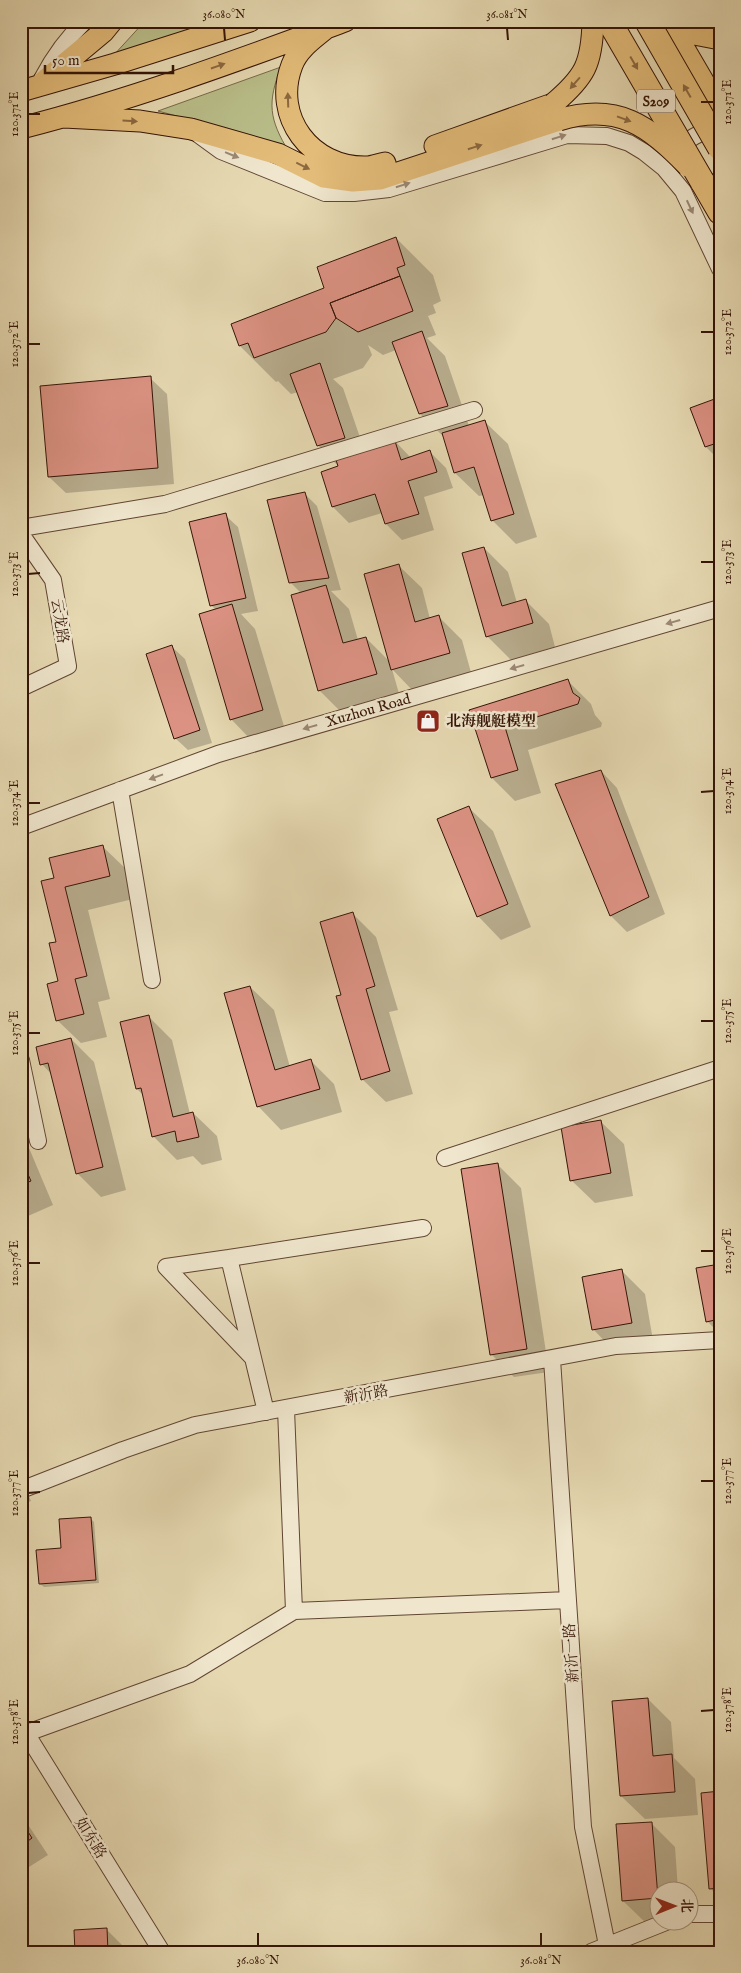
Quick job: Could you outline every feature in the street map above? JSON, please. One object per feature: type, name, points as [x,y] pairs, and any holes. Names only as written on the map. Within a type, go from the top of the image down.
[{"type":"highway","name":"S209","points":[[609,21],[720,212]]},
{"type":"highway","name":"S209","points":[[647,21],[720,148]]},
{"type":"main road","points":[[29,89],[103,32],[112,21]]},
{"type":"main road","points":[[29,89],[250,21]]},
{"type":"main road","points":[[21,128],[64,117],[149,90],[345,21]]},
{"type":"main road","points":[[64,117],[140,121],[191,129],[278,154],[324,176],[353,181],[380,179],[556,112],[585,70],[592,42],[593,21]]},
{"type":"main road","points":[[668,21],[720,110]]},
{"type":"main road","points":[[676,21],[689,33],[720,39]]},
{"type":"main road","points":[[326,28],[305,45],[292,64],[286,102],[290,118],[300,134],[312,148],[326,159],[343,164],[367,167],[556,112],[610,114],[628,120],[652,132],[702,181]]},
{"type":"street","points":[[29,89],[85,21]]},
{"type":"street","points":[[664,168],[687,141],[701,132],[720,127]]},
{"type":"street","points":[[191,129],[222,151],[325,193],[354,193],[389,189],[567,135],[615,138],[630,143],[644,152],[664,168],[683,191],[720,269]]},
{"type":"street","points":[[21,528],[165,504],[474,410]]},
{"type":"street","name":"云龙路","points":[[21,534],[54,580],[68,666],[21,688]]},
{"type":"street","name":"Xuzhou Road","points":[[21,827],[218,754],[720,608]]},
{"type":"street","points":[[120,790],[152,980]]},
{"type":"street","points":[[21,1060],[38,1141]]},
{"type":"street","points":[[445,1158],[720,1068]]},
{"type":"street","points":[[252,1357],[166,1267],[422,1228]]},
{"type":"street","points":[[229,1258],[266,1412]]},
{"type":"street","name":"新沂路","points":[[21,1490],[123,1450],[195,1425],[552,1360],[616,1346],[720,1340]]},
{"type":"street","name":"新沂一路","points":[[552,1360],[583,1827],[607,1945]]},
{"type":"street","points":[[286,1409],[294,1611]]},
{"type":"street","points":[[24,1729],[190,1674],[294,1611],[568,1600]]},
{"type":"street","name":"如东路","points":[[24,1729],[162,1952]]},
{"type":"street","points":[[698,1914],[720,1914]]},
{"type":"street","points":[[591,1952],[648,1929]]},
{"type":"green space","points":[[145,21],[213,21],[112,57]]},
{"type":"green space","points":[[281,67],[274,91],[272,111],[277,130],[289,152],[248,135],[158,111]]},
{"type":"building","points":[[396,237],[405,265],[397,268],[400,276],[330,303],[336,318],[326,332],[254,358],[248,343],[239,346],[231,324],[324,288],[317,267]]},
{"type":"building","points":[[400,276],[413,311],[358,332],[336,318],[330,303]]},
{"type":"building","points":[[422,331],[448,406],[419,414],[392,342]]},
{"type":"building","points":[[320,363],[345,438],[317,446],[290,374]]},
{"type":"building","points":[[151,376],[158,468],[48,477],[40,386]]},
{"type":"building","points":[[720,397],[720,442],[705,447],[690,408]]},
{"type":"building","points":[[485,420],[514,514],[491,521],[474,467],[454,473],[442,433]]},
{"type":"building","points":[[394,438],[401,460],[430,450],[437,472],[408,481],[419,514],[385,524],[375,494],[332,507],[321,472],[338,466],[335,457]]},
{"type":"building","points":[[305,492],[329,578],[289,583],[267,500]]},
{"type":"building","points":[[226,513],[246,598],[210,606],[189,522]]},
{"type":"building","points":[[484,547],[502,606],[526,599],[533,623],[486,637],[462,553]]},
{"type":"building","points":[[399,564],[415,622],[439,615],[450,653],[391,670],[364,574]]},
{"type":"building","points":[[326,585],[343,643],[366,637],[377,674],[318,691],[291,595]]},
{"type":"building","points":[[232,604],[263,710],[230,720],[199,614]]},
{"type":"building","points":[[172,645],[200,730],[174,739],[146,654]]},
{"type":"building","points":[[568,679],[573,693],[580,698],[578,704],[505,727],[518,770],[491,778],[469,710]]},
{"type":"building","points":[[601,770],[649,897],[610,916],[555,784]]},
{"type":"building","points":[[469,806],[508,904],[477,917],[437,819]]},
{"type":"building","points":[[103,845],[110,876],[65,887],[87,976],[75,979],[84,1014],[56,1021],[47,984],[58,981],[49,943],[56,942],[41,881],[54,878],[49,858]]},
{"type":"building","points":[[353,912],[375,986],[366,989],[390,1071],[361,1080],[336,996],[341,995],[320,922]]},
{"type":"building","points":[[250,986],[275,1070],[311,1059],[320,1089],[257,1107],[224,993]]},
{"type":"building","points":[[149,1015],[173,1117],[193,1112],[199,1137],[177,1142],[175,1131],[152,1137],[141,1088],[136,1089],[120,1022]]},
{"type":"building","points":[[71,1038],[103,1167],[76,1174],[48,1063],[40,1065],[36,1047]]},
{"type":"building","points":[[601,1120],[611,1173],[570,1181],[561,1127]]},
{"type":"building","points":[[21,1159],[31,1181],[21,1185]]},
{"type":"building","points":[[498,1163],[527,1349],[490,1355],[461,1169]]},
{"type":"building","points":[[720,1264],[720,1319],[706,1322],[696,1268]]},
{"type":"building","points":[[622,1269],[632,1323],[592,1330],[582,1277]]},
{"type":"building","points":[[91,1517],[96,1580],[39,1584],[36,1550],[61,1548],[59,1519]]},
{"type":"building","points":[[648,1698],[653,1756],[672,1754],[675,1792],[620,1796],[612,1701]]},
{"type":"building","points":[[720,1791],[720,1888],[709,1889],[701,1793]]},
{"type":"building","points":[[21,1821],[32,1838],[21,1846]]},
{"type":"building","points":[[652,1822],[657,1880],[648,1880],[648,1899],[622,1901],[616,1824]]},
{"type":"building","points":[[107,1928],[108,1952],[75,1952],[74,1930]]},
{"type":"place","name":"北海舰艇模型","points":[[428,721]]}]
